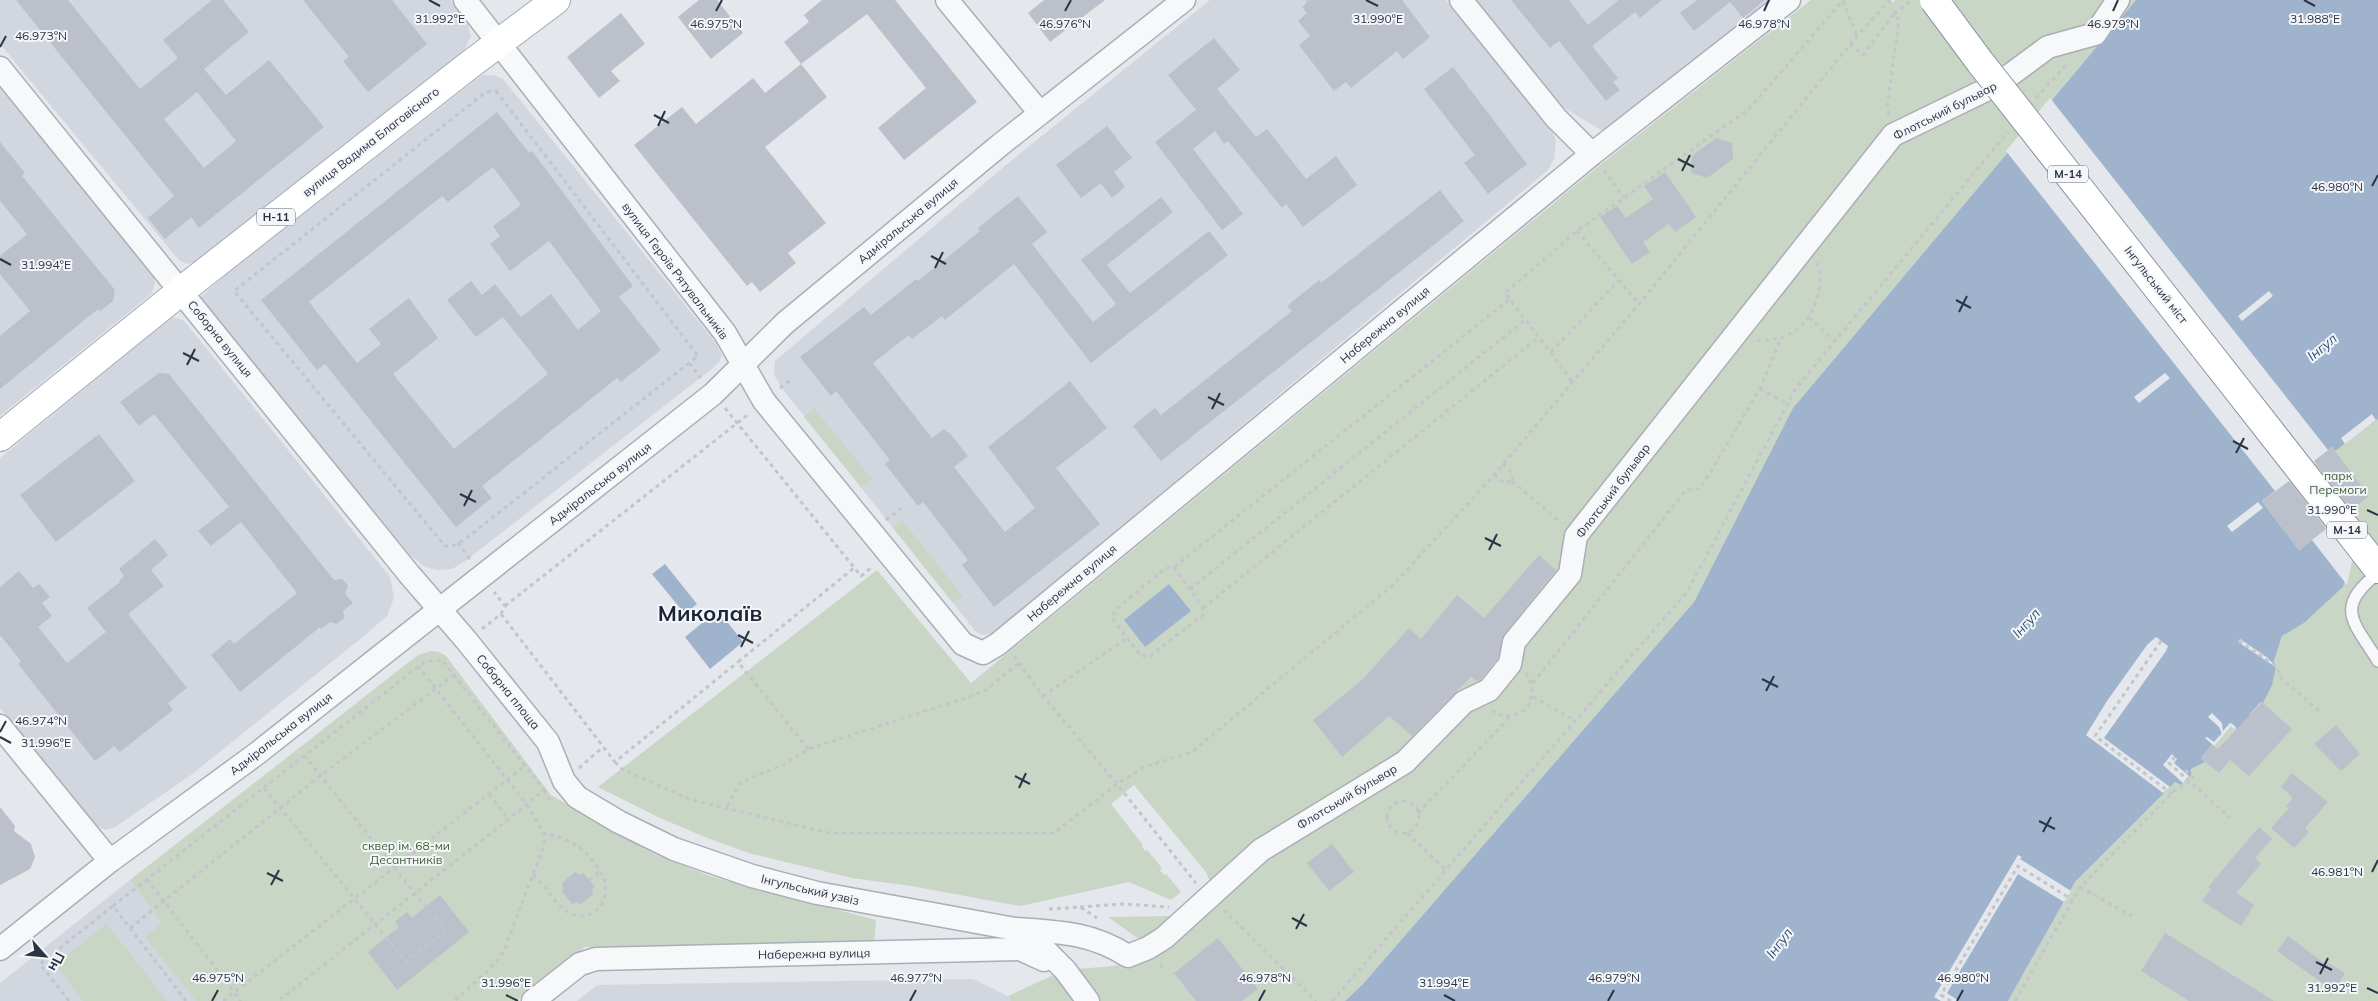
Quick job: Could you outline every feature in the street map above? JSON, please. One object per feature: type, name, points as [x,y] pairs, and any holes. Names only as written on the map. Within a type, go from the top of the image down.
[{"type":"main road","name":"вулиця Вадима Благовісного","points":[[0,437],[181,291],[468,66],[500,44],[556,0]]},
{"type":"main road","name":"Інгульський міст","points":[[1934,0],[1980,62],[2378,571]]},
{"type":"street","name":"вулиця Героїв Рятувальників","points":[[465,0],[725,333],[760,396],[891,560],[963,644],[982,652]]},
{"type":"street","points":[[947,0],[1040,113]]},
{"type":"street","name":"Адміральська вулиця","points":[[0,949],[110,861],[255,755],[713,394],[784,323],[1040,113],[1184,0]]},
{"type":"street","points":[[1460,0],[1556,118],[1592,154]]},
{"type":"street","name":"Набережна вулиця","points":[[982,652],[1004,640],[1592,154],[1788,0]]},
{"type":"street","points":[[2095,34],[2118,0]]},
{"type":"street","name":"Флотський бульвар","points":[[1015,929],[1075,933],[1111,945],[1128,956],[1148,948],[1164,938],[1202,889],[1404,762],[1464,702],[1489,690],[1510,664],[1514,642],[1570,574],[1576,536],[1893,135],[1998,84],[2048,47],[2095,34]]},
{"type":"street","name":"Соборна вулиця","points":[[0,68],[440,610]]},
{"type":"street","name":"Соборна площа","points":[[440,610],[548,742],[569,777]]},
{"type":"street","points":[[0,726],[110,861]]},
{"type":"street","name":"Інгульський узвіз","points":[[569,777],[578,797],[619,822],[674,849],[717,865],[817,893],[1015,929],[1045,950],[1065,970]]},
{"type":"street","name":"Набережна вулиця","points":[[534,1001],[580,964],[596,959],[1020,949],[1065,970],[1088,1001]]},
{"type":"lane","points":[[2378,571],[2362,586],[2352,602],[2350,611],[2353,621],[2378,661]]},
{"type":"path","points":[[1572,381],[1505,293],[1577,231],[1749,109],[1843,0],[1856,36]]},
{"type":"path","points":[[501,614],[622,770],[689,798],[829,834],[1054,834],[1117,784],[1144,767],[1192,752],[1394,584],[1494,475],[1639,304],[1856,36],[1890,0]]},
{"type":"path","points":[[1850,44],[1862,55],[1894,14],[1912,0]]},
{"type":"path","points":[[1887,107],[1899,20],[1894,14]]},
{"type":"path","points":[[2031,104],[2095,34]]},
{"type":"path","points":[[496,91],[698,356],[464,540],[455,545],[445,546],[234,291],[486,92],[496,91]]},
{"type":"path","points":[[1332,1001],[1687,592],[1796,388],[2012,127]]},
{"type":"path","points":[[1592,154],[1624,198]]},
{"type":"path","points":[[1577,231],[1639,304]]},
{"type":"path","points":[[1735,335],[1756,341],[1781,338],[1794,331],[1809,318],[1821,284],[1819,266],[1809,241]]},
{"type":"path","points":[[1551,352],[1620,280]]},
{"type":"path","points":[[1174,567],[1203,608],[1203,615],[1150,656],[1140,656],[1112,618],[1115,610],[1166,568],[1174,567],[1510,299]]},
{"type":"path","points":[[1809,318],[1835,341]]},
{"type":"path","points":[[1190,589],[1525,320]]},
{"type":"path","points":[[1203,608],[1539,337]]},
{"type":"path","points":[[1533,683],[1686,490],[1700,489],[1760,389],[1781,338]]},
{"type":"path","points":[[1760,389],[1788,404]]},
{"type":"path","points":[[505,606],[738,423]]},
{"type":"path","points":[[1503,464],[1512,473],[1512,481],[1576,536]]},
{"type":"path","points":[[1494,475],[1504,483],[1512,481]]},
{"type":"path","points":[[615,762],[854,568]]},
{"type":"path","points":[[1043,696],[1127,638]]},
{"type":"path","points":[[1004,640],[1018,664],[1043,696],[1202,889],[1316,1001]]},
{"type":"path","points":[[2161,640],[2095,736],[2172,794]]},
{"type":"path","points":[[2239,641],[2277,667],[2281,678],[2319,711]]},
{"type":"path","points":[[69,1001],[40,964],[418,666],[432,659],[442,660],[544,790],[509,820],[278,1001]]},
{"type":"path","points":[[738,662],[808,749]]},
{"type":"path","points":[[726,807],[741,782],[783,766],[808,749],[986,690],[1018,664]]},
{"type":"path","points":[[1418,813],[1510,717],[1526,710],[1533,697],[1533,683],[1526,672],[1510,664]]},
{"type":"path","points":[[418,666],[527,805],[544,833],[544,845],[534,875],[504,951],[490,969],[454,1001]]},
{"type":"path","points":[[130,928],[320,776],[455,675]]},
{"type":"path","points":[[1483,693],[1491,708],[1499,716],[1510,717]]},
{"type":"path","points":[[1533,697],[1576,721]]},
{"type":"path","points":[[569,777],[603,747]]},
{"type":"path","points":[[264,788],[406,962],[445,931],[305,756]]},
{"type":"path","points":[[2175,757],[2168,763],[2230,818]]},
{"type":"path","points":[[223,1001],[526,765]]},
{"type":"path","points":[[2015,1001],[2080,887],[2172,794],[2189,783],[2194,777],[2184,769]]},
{"type":"path","points":[[489,794],[509,820]]},
{"type":"path","points":[[1405,801],[1415,807],[1418,813],[1417,825],[1407,833],[1401,833],[1390,827],[1387,822],[1389,809],[1393,805],[1405,801]]},
{"type":"path","points":[[534,875],[561,907],[572,914],[583,916],[596,912],[603,904],[606,892],[604,879],[585,851],[566,840],[544,833]]},
{"type":"path","points":[[1407,833],[1446,870]]},
{"type":"path","points":[[1951,1001],[1941,995],[2018,866],[2073,900]]},
{"type":"path","points":[[589,880],[600,871]]},
{"type":"path","points":[[147,880],[241,1001]]},
{"type":"path","points":[[2080,887],[2132,916]]},
{"type":"path","points":[[1044,910],[1123,904],[1177,908]]},
{"type":"path","points":[[113,906],[186,1001]]},
{"type":"path","points":[[1080,908],[1098,919]]},
{"type":"path","points":[[1148,948],[1165,971]]},
{"type":"shaded area","points":[[0,0],[450,0],[467,22],[471,36],[464,51],[198,261],[188,264],[180,261],[173,253],[0,44]]},
{"type":"shaded area","points":[[1210,0],[1446,0],[1553,133],[1556,142],[1554,159],[1548,170],[1004,624],[990,634],[982,635],[976,632],[781,387],[774,374],[775,361],[1012,160]]},
{"type":"shaded area","points":[[1471,0],[1772,0],[1606,133],[1544,96]]},
{"type":"shaded area","points":[[482,75],[493,75],[503,79],[715,342],[722,355],[719,362],[709,371],[464,562],[452,569],[438,570],[425,567],[410,555],[202,302],[201,297],[223,277]]},
{"type":"shaded area","points":[[0,89],[152,270],[155,282],[152,293],[0,416]]},
{"type":"shaded area","points":[[172,317],[183,320],[190,328],[390,577],[394,598],[387,616],[359,640],[191,775],[115,827],[106,830],[97,826],[0,708],[0,458]]},
{"type":"shaded area","points":[[130,880],[225,1001],[0,1001],[0,983]]},
{"type":"shaded area","points":[[973,979],[1008,996],[1011,1001],[577,1001],[597,985]]},
{"type":"green space","points":[[1811,0],[1891,0],[1893,3],[1895,0],[2136,0],[1793,408],[1694,602],[1363,984],[1345,1001],[1011,1001],[1008,996],[1065,970],[1114,966],[1156,952],[1216,896],[1206,872],[1134,785],[1111,804],[1143,845],[1145,851],[1147,850],[1162,868],[1160,870],[1164,875],[1166,874],[1181,892],[1171,900],[1129,882],[1020,906],[911,886],[852,878],[749,853],[707,838],[658,817],[598,787],[877,570],[971,683],[1605,161]]},
{"type":"green space","points":[[814,408],[872,479],[861,487],[804,417]]},
{"type":"green space","name":"парк Перемоги","points":[[2378,419],[2378,1001],[2008,1001],[2075,882],[2175,781],[2181,785],[2191,775],[2191,769],[2205,762],[2201,758],[2231,723],[2241,731],[2249,715],[2263,703],[2276,667],[2274,661],[2282,636],[2304,623],[2343,587],[2299,550],[2262,501],[2332,447]]},
{"type":"green space","points":[[902,520],[963,596],[953,603],[893,528]]},
{"type":"green space","name":"сквер ім. 68-ми Десантників","points":[[431,651],[439,652],[446,656],[551,795],[654,854],[713,877],[876,920],[874,942],[585,947],[516,1001],[225,1001],[221,997],[216,1001],[196,1001],[145,937],[162,923],[130,880],[418,655]]},
{"type":"green space","points":[[1175,916],[1143,942],[1108,917]]},
{"type":"green space","points":[[107,924],[167,1001],[83,1001],[55,964]]},
{"type":"water","name":"Інгул","points":[[2136,0],[2378,0],[2378,419],[2335,451],[2332,447],[2262,501],[2299,549],[2345,515],[2350,562],[2343,587],[2304,623],[2282,636],[2274,661],[2276,667],[2272,685],[2263,703],[2261,702],[2249,715],[2251,717],[2241,732],[2230,723],[2201,758],[2205,762],[2191,769],[2191,775],[2181,785],[2175,782],[2075,882],[2008,1001],[1345,1001],[1363,984],[1694,602],[1793,408]]},
{"type":"water","points":[[665,564],[697,604],[685,614],[652,574]]},
{"type":"water","points":[[1169,584],[1191,611],[1145,647],[1124,620]]},
{"type":"water","points":[[718,610],[743,642],[710,669],[685,637]]},
{"type":"pier","points":[[2050,98],[2328,450],[2332,447],[2337,453],[2332,451],[2266,502],[2300,546],[2343,513],[2359,528],[2347,585],[2312,540],[2299,550],[2262,501],[2275,491],[2006,151]]},
{"type":"pier","points":[[2269,291],[2273,296],[2242,321],[2238,316]]},
{"type":"pier","points":[[2165,373],[2170,378],[2139,403],[2134,397]]},
{"type":"pier","points":[[2372,414],[2376,420],[2345,444],[2341,438]]},
{"type":"pier","points":[[2258,502],[2263,508],[2232,532],[2227,526]]},
{"type":"pier","points":[[2156,637],[2168,646],[2166,651],[2104,738],[2170,787],[2163,793],[2086,735],[2107,701],[2147,645]]},
{"type":"pier","points":[[2240,639],[2268,658],[2277,668],[2238,642]]},
{"type":"pier","points":[[2212,713],[2222,723],[2223,731],[2231,723],[2236,727],[2234,729],[2231,726],[2214,746],[2205,738],[2207,737],[2214,742],[2222,734],[2219,727],[2208,717]]},
{"type":"pier","points":[[2172,754],[2177,759],[2174,763],[2189,776],[2183,783],[2163,765]]},
{"type":"pier","points":[[2018,855],[2022,857],[2020,859],[2071,891],[2064,902],[2018,874],[1947,993],[1959,1001],[1941,1001],[1934,997]]},
{"type":"building","points":[[16,0],[68,0],[140,89],[178,58],[163,40],[212,0],[223,0],[249,32],[204,69],[226,95],[269,60],[324,127],[199,228],[191,217],[165,239],[148,218],[174,196]],"holes":[[[197,92],[236,141],[204,168],[164,119]]]},
{"type":"building","points":[[303,0],[392,0],[427,44],[368,92],[343,61],[349,57]]},
{"type":"building","points":[[699,0],[717,0],[743,33],[711,59],[678,17]]},
{"type":"building","points":[[822,0],[895,0],[977,102],[904,160],[878,128],[926,88],[867,14],[801,64],[784,42],[809,22],[804,15]]},
{"type":"building","points":[[1044,0],[1105,0],[1050,42],[1028,13]]},
{"type":"building","points":[[1310,0],[1402,0],[1430,37],[1403,59],[1397,51],[1351,88],[1346,82],[1334,91],[1299,45],[1310,36],[1298,21],[1307,13],[1302,7]]},
{"type":"building","points":[[1511,0],[1569,0],[1588,25],[1619,0],[1662,0],[1640,18],[1635,12],[1592,46],[1618,78],[1613,82],[1620,90],[1606,101],[1559,41],[1550,48]]},
{"type":"building","points":[[1697,0],[1765,0],[1743,18],[1730,2],[1694,31],[1680,13]]},
{"type":"building","points":[[621,13],[645,44],[611,71],[620,81],[599,98],[567,57]]},
{"type":"building","points":[[1214,38],[1240,70],[1217,89],[1256,137],[1267,129],[1306,179],[1336,156],[1357,185],[1303,227],[1286,204],[1282,208],[1228,141],[1224,144],[1215,131],[1193,149],[1243,214],[1222,230],[1155,142],[1196,110],[1168,75]]},
{"type":"building","points":[[801,64],[827,97],[765,147],[826,223],[788,253],[796,263],[760,292],[752,282],[747,286],[634,145],[682,107],[696,124],[753,78],[765,93]]},
{"type":"building","points":[[1453,67],[1527,164],[1488,194],[1464,163],[1475,155],[1424,89]]},
{"type":"building","points":[[497,112],[529,153],[532,151],[633,286],[619,297],[661,350],[621,382],[617,378],[482,486],[492,498],[456,527],[325,364],[317,370],[261,300]],"holes":[[[493,167],[521,205],[493,226],[500,236],[490,244],[510,271],[549,241],[601,311],[578,330],[551,294],[521,317],[495,284],[482,295],[471,281],[447,300],[476,337],[503,317],[548,374],[454,449],[393,374],[438,338],[409,298],[369,329],[381,344],[357,363],[309,302],[442,196],[448,202]]]},
{"type":"building","points":[[1107,126],[1132,158],[1114,172],[1125,187],[1112,198],[1101,183],[1081,198],[1056,165]]},
{"type":"building","points":[[1716,138],[1732,143],[1733,159],[1707,178],[1691,173],[1692,156]]},
{"type":"building","points":[[0,142],[25,173],[22,176],[115,290],[113,301],[100,311],[98,309],[0,389],[0,336],[30,311],[0,274],[0,256],[27,234],[0,201]]},
{"type":"building","points":[[1665,172],[1696,217],[1675,232],[1669,224],[1643,242],[1650,252],[1632,264],[1600,217],[1617,206],[1626,218],[1653,199],[1644,186]]},
{"type":"building","points":[[1440,190],[1464,221],[1161,461],[1133,426],[1155,408],[1161,415],[1292,311],[1287,306],[1319,280],[1321,283]]},
{"type":"building","points":[[1018,196],[1047,232],[1032,244],[1093,322],[1116,304],[1081,260],[1161,197],[1173,212],[1107,265],[1130,293],[1209,231],[1228,255],[1091,363],[1014,264],[945,320],[942,316],[912,339],[909,335],[873,363],[932,438],[944,429],[949,432],[968,456],[954,467],[1005,532],[1035,508],[988,447],[1070,381],[1107,428],[1056,468],[1100,524],[994,607],[962,565],[968,560],[923,502],[918,506],[885,464],[890,460],[836,391],[831,396],[800,357],[864,307],[871,315],[916,279],[918,281],[980,231],[978,228]]},
{"type":"building","points":[[159,373],[169,374],[334,580],[342,579],[345,582],[348,586],[345,594],[353,603],[343,611],[344,618],[337,624],[330,622],[321,629],[320,627],[240,692],[211,655],[230,639],[234,644],[297,593],[241,522],[211,546],[198,531],[229,507],[154,414],[139,426],[120,402]]},
{"type":"building","points":[[99,434],[135,481],[56,542],[20,495]]},
{"type":"building","points":[[2332,447],[2369,496],[2351,510],[2314,461]]},
{"type":"building","points":[[2289,481],[2326,529],[2299,550],[2262,501]]},
{"type":"building","points":[[155,539],[168,555],[151,570],[164,586],[128,614],[187,688],[168,703],[173,710],[120,752],[114,746],[95,761],[18,664],[21,661],[0,635],[0,587],[19,571],[33,588],[39,584],[50,597],[42,603],[52,616],[38,627],[67,663],[106,632],[87,608],[120,582],[124,576],[119,569]]},
{"type":"building","points":[[1539,555],[1556,570],[1504,634],[1498,658],[1481,679],[1476,681],[1471,677],[1412,736],[1389,716],[1342,757],[1313,720],[1362,680],[1409,628],[1421,639],[1457,595],[1484,618]]},
{"type":"building","points":[[2262,702],[2292,729],[2249,776],[2230,760],[2219,773],[2201,758],[2212,744],[2218,749]]},
{"type":"building","points":[[2336,725],[2360,754],[2341,771],[2314,744]]},
{"type":"building","points":[[2292,773],[2328,802],[2305,828],[2309,832],[2294,848],[2271,828],[2289,808],[2286,806],[2293,798],[2281,787]]},
{"type":"building","points":[[0,807],[15,826],[14,831],[31,844],[35,857],[30,869],[0,885]]},
{"type":"building","points":[[2259,827],[2272,839],[2255,858],[2261,864],[2236,893],[2254,905],[2241,926],[2202,901],[2211,889],[2208,887]]},
{"type":"building","points":[[1332,844],[1354,872],[1329,891],[1307,863]]},
{"type":"building","points":[[575,872],[581,875],[583,873],[595,887],[592,889],[593,894],[580,905],[577,902],[572,904],[561,890],[564,888],[562,886],[563,882]]},
{"type":"building","points":[[440,895],[469,932],[397,990],[368,952],[399,927],[395,922],[407,912],[412,918]]},
{"type":"building","points":[[2165,933],[2274,1001],[2189,1001],[2141,971]]},
{"type":"building","points":[[2288,936],[2324,963],[2325,961],[2345,973],[2334,991],[2277,951]]},
{"type":"building","points":[[1218,938],[1258,989],[1242,1001],[1196,1001],[1174,973]]},
{"type":"district","name":"Миколаїв","points":[[710,613]]}]
